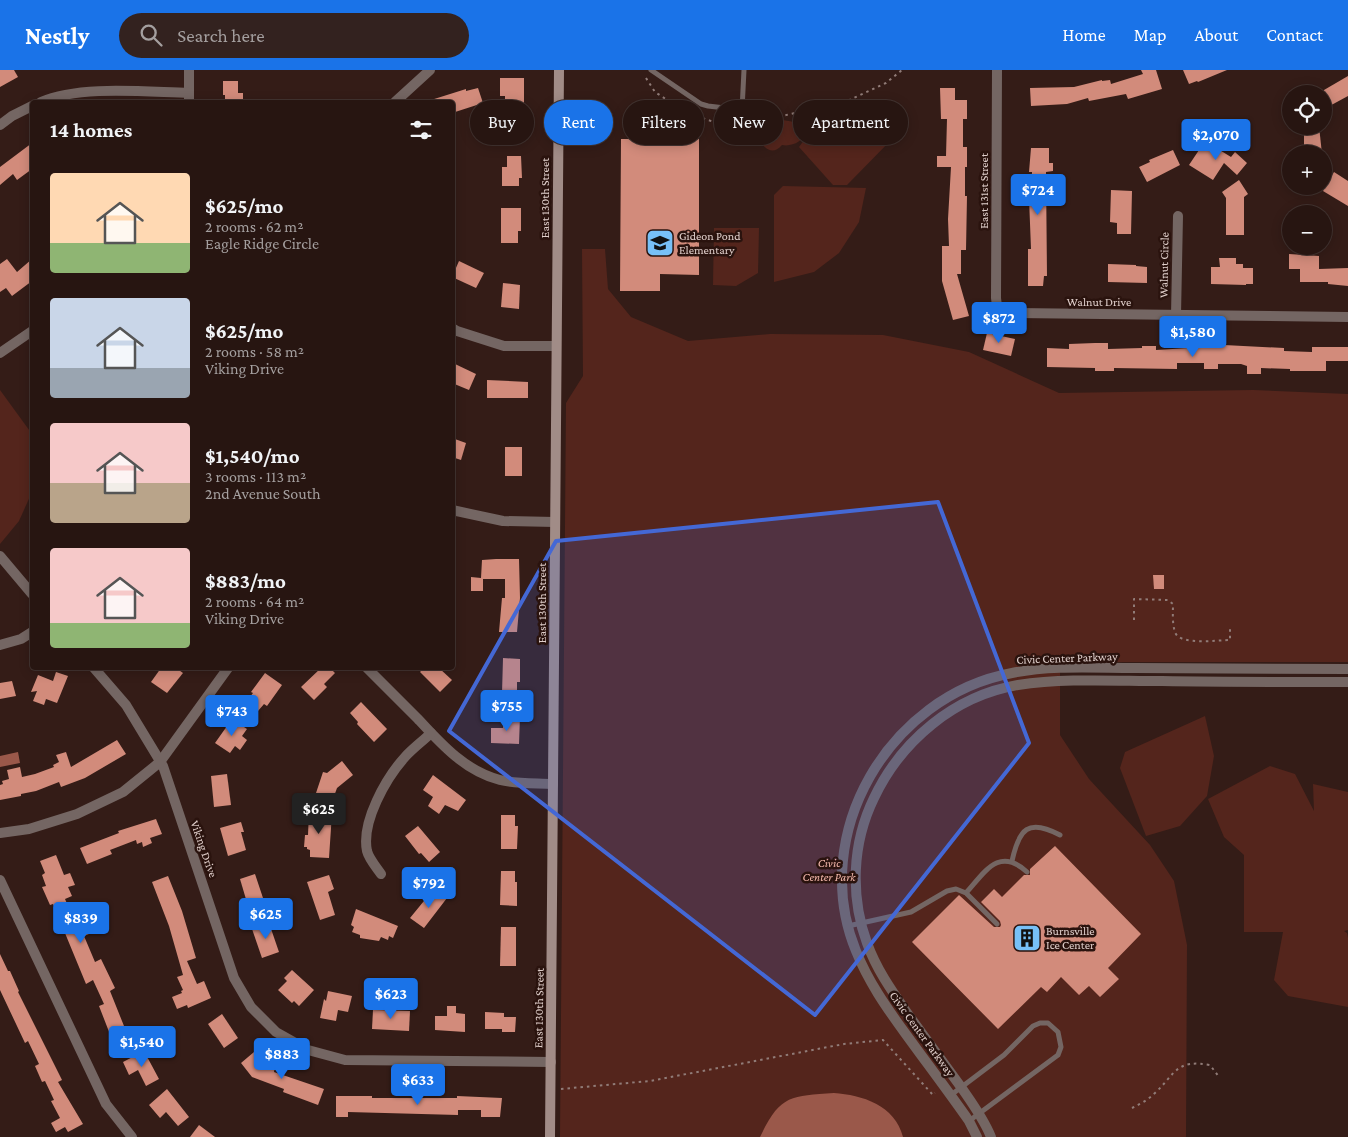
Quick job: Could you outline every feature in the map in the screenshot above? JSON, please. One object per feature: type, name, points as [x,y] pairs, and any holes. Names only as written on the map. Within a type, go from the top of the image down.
[{"type":"street","points":[[45,100],[52,97],[90,91],[189,98],[188,70]]},
{"type":"street","points":[[397,100],[430,70]]},
{"type":"street","name":"East 130th Street","points":[[550,1137],[559,70]]},
{"type":"street","name":"East 131st Street","points":[[997,70],[996,298],[997,306],[1001,312]]},
{"type":"street","points":[[0,125],[12,116],[30,107]]},
{"type":"street","name":"Walnut Circle","points":[[1176,315],[1178,216]]},
{"type":"street","name":"Walnut Drive","points":[[1001,312],[1348,317]]},
{"type":"street","points":[[455,330],[504,346],[556,346]]},
{"type":"street","points":[[0,353],[30,332]]},
{"type":"street","points":[[455,511],[503,520],[555,522]]},
{"type":"street","points":[[0,556],[30,592]]},
{"type":"street","points":[[0,645],[21,639],[30,633]]},
{"type":"street","name":"Civic Center Parkway","points":[[977,1137],[950,1095],[873,988],[847,926],[842,883],[844,849],[852,814],[873,770],[895,740],[920,716],[945,698],[1000,675],[1043,669],[1348,669]]},
{"type":"street","name":"Viking Drive","points":[[96,670],[126,705],[160,762],[234,978],[251,1007],[276,1032],[308,1050],[345,1060],[550,1062]]},
{"type":"street","points":[[0,833],[29,829],[77,814],[123,792],[160,762],[227,670]]},
{"type":"street","points":[[369,670],[431,733],[465,764],[482,774],[499,779],[518,783],[553,784]]},
{"type":"street","name":"Civic Center Parkway","points":[[991,1137],[979,1114],[885,981],[868,945],[861,923],[857,898],[856,868],[861,834],[871,803],[885,777],[905,749],[928,726],[952,710],[1004,688],[1044,683],[1348,682]]},
{"type":"street","points":[[381,874],[367,853],[367,835],[371,816],[394,770],[431,733]]},
{"type":"street","points":[[0,880],[106,1104],[132,1137]]},
{"type":"lane","points":[[651,70],[701,104],[742,110],[744,70]]},
{"type":"lane","points":[[1012,861],[1020,836],[1029,828],[1040,827],[1060,835]]},
{"type":"lane","points":[[966,893],[991,866],[1001,861],[1017,863],[1028,872]]},
{"type":"lane","points":[[847,926],[911,912],[952,890],[960,890],[966,893],[996,924]]},
{"type":"lane","points":[[950,1095],[1004,1055],[1033,1026],[1040,1023],[1048,1023],[1058,1032],[1061,1038],[1061,1047],[1058,1055],[968,1121]]},
{"type":"path","points":[[783,117],[845,102],[886,83],[902,70]]},
{"type":"path","points":[[1134,620],[1134,599],[1168,600],[1173,604],[1175,632],[1178,638],[1187,641],[1230,640],[1230,626]]},
{"type":"path","points":[[550,1090],[650,1081],[826,1047],[883,1040],[933,1095],[943,1086]]},
{"type":"path","points":[[1132,1108],[1154,1094],[1178,1067],[1195,1063],[1210,1065],[1219,1077]]},
{"type":"highlighted area","points":[[938,502],[1029,743],[815,1015],[449,731],[556,541]]},
{"type":"green space","points":[[783,120],[793,122],[793,144],[783,145]]},
{"type":"green space","points":[[763,145],[782,145],[774,150],[767,149]]},
{"type":"green space","points":[[800,145],[886,145],[847,185],[833,185],[799,147]]},
{"type":"green space","points":[[783,186],[866,188],[859,222],[839,253],[814,272],[774,282],[774,195]]},
{"type":"green space","points":[[714,228],[759,228],[758,273],[736,286],[713,285]]},
{"type":"green space","name":"Civic Center Park","points":[[582,249],[605,249],[608,289],[631,317],[688,341],[770,334],[883,335],[969,352],[1059,393],[1253,390],[1348,394],[1348,662],[1060,662],[1060,735],[1089,779],[1150,845],[1174,881],[1187,945],[1186,1137],[560,1137],[566,403],[583,376]]},
{"type":"green space","points":[[0,390],[30,431],[30,496],[19,521],[0,544]]},
{"type":"green space","points":[[1205,716],[1214,756],[1207,796],[1180,826],[1146,836],[1120,768],[1125,752]]},
{"type":"green space","points":[[1270,766],[1295,774],[1314,811],[1313,784],[1348,792],[1348,930],[1344,931],[1347,933],[1348,938],[1348,1007],[1288,996],[1274,980],[1283,932],[1244,932],[1244,855],[1224,837],[1208,799]]},
{"type":"shaded area","points":[[18,752],[20,763],[0,767],[0,756]]},
{"type":"shaded area","points":[[834,1093],[855,1096],[876,1104],[893,1117],[903,1137],[760,1137],[774,1113],[788,1100],[807,1095]]},
{"type":"building","points":[[0,70],[14,70],[18,77],[0,87]]},
{"type":"building","points":[[1141,70],[1156,70],[1162,89],[1128,99],[1126,94],[1089,101],[1088,98],[1067,104],[1031,106],[1030,88],[1074,87],[1102,80],[1110,80],[1111,84],[1143,74]]},
{"type":"building","points":[[1183,70],[1227,70],[1189,84]]},
{"type":"building","points":[[1348,76],[1348,96],[1332,105],[1332,85]]},
{"type":"building","points":[[500,78],[524,78],[524,100],[505,100],[505,96],[500,96]]},
{"type":"building","points":[[223,81],[238,81],[238,93],[243,93],[243,100],[225,100],[225,95],[223,95]]},
{"type":"building","points":[[478,88],[482,100],[470,100],[470,107],[455,112],[455,100],[431,100],[466,89],[466,91]]},
{"type":"building","points":[[940,88],[955,88],[955,100],[967,100],[967,119],[963,119],[963,147],[967,147],[967,167],[965,167],[965,196],[967,196],[966,250],[961,250],[961,274],[957,274],[969,316],[953,320],[942,281],[942,246],[949,246],[948,219],[951,167],[937,167],[937,156],[946,156],[947,119],[941,119]]},
{"type":"building","points":[[1304,135],[1320,135],[1321,145],[1304,145]]},
{"type":"building","name":"Gideon Pond Elementary","points":[[621,139],[623,139],[623,145],[699,145],[699,275],[660,274],[660,291],[620,291]]},
{"type":"building","points":[[1205,141],[1231,157],[1235,152],[1247,163],[1237,175],[1224,163],[1213,180],[1189,165]]},
{"type":"building","points":[[30,144],[30,170],[17,180],[13,174],[0,185],[0,167]]},
{"type":"building","points":[[1031,148],[1049,148],[1049,163],[1053,163],[1053,171],[1046,172],[1047,276],[1044,276],[1043,286],[1028,286],[1028,249],[1031,249],[1029,198],[1031,198],[1032,172],[1029,172]]},
{"type":"building","points":[[1173,150],[1180,165],[1147,182],[1139,167],[1150,162],[1149,160]]},
{"type":"building","points":[[507,156],[521,156],[522,178],[519,178],[519,186],[502,186],[502,167],[507,167]]},
{"type":"building","points":[[1334,172],[1348,181],[1348,206],[1330,195],[1332,195],[1332,175]]},
{"type":"building","points":[[1239,180],[1248,194],[1244,197],[1244,235],[1226,235],[1226,198],[1222,192]]},
{"type":"building","points":[[1111,190],[1132,191],[1131,234],[1117,234],[1117,223],[1110,222]]},
{"type":"building","points":[[501,208],[521,208],[521,231],[518,231],[518,243],[501,243]]},
{"type":"building","points":[[1289,255],[1319,256],[1319,269],[1348,268],[1348,286],[1328,284],[1328,282],[1300,282],[1300,269],[1289,269]]},
{"type":"building","points":[[1219,258],[1236,258],[1236,264],[1243,264],[1243,268],[1253,268],[1253,284],[1211,284],[1211,267],[1220,267]]},
{"type":"building","points":[[7,259],[17,272],[30,261],[30,282],[12,296],[6,288],[0,292],[0,264]]},
{"type":"building","points":[[459,261],[484,273],[476,288],[455,278],[455,270]]},
{"type":"building","points":[[1108,264],[1147,267],[1147,283],[1108,282]]},
{"type":"building","points":[[503,283],[520,285],[519,309],[501,307]]},
{"type":"building","points":[[987,333],[1015,339],[1011,356],[983,350]]},
{"type":"building","points":[[1108,343],[1108,349],[1156,346],[1156,350],[1205,347],[1205,344],[1284,348],[1284,351],[1312,352],[1312,347],[1348,347],[1348,361],[1326,361],[1326,371],[1290,371],[1290,369],[1261,368],[1261,374],[1247,374],[1247,366],[1241,364],[1218,364],[1218,369],[1204,369],[1204,363],[1177,363],[1177,369],[1114,368],[1114,371],[1095,371],[1095,368],[1047,367],[1047,348],[1069,349],[1069,344]]},
{"type":"building","points":[[455,364],[476,374],[469,390],[455,384]]},
{"type":"building","points":[[487,380],[528,382],[528,398],[487,398]]},
{"type":"building","points":[[455,439],[466,443],[461,460],[455,458]]},
{"type":"building","points":[[505,447],[522,447],[522,476],[505,476]]},
{"type":"building","points":[[519,559],[520,598],[517,632],[499,632],[502,598],[505,598],[505,579],[483,579],[483,591],[471,591],[471,577],[481,578],[482,560]]},
{"type":"building","points":[[1153,575],[1164,575],[1164,589],[1154,589]]},
{"type":"building","points":[[503,658],[520,659],[520,682],[517,682],[517,693],[502,693]]},
{"type":"building","points":[[160,670],[179,670],[183,673],[167,693],[151,682]]},
{"type":"building","points":[[319,670],[332,670],[335,673],[324,684],[327,687],[314,700],[301,687]]},
{"type":"building","points":[[422,670],[441,670],[452,680],[440,692],[420,672]]},
{"type":"building","points":[[56,672],[68,676],[57,703],[46,699],[44,705],[33,701],[37,691],[31,692],[38,675],[53,681]]},
{"type":"building","points":[[265,673],[282,685],[267,706],[264,704],[258,711],[246,702]]},
{"type":"building","points":[[12,681],[16,696],[0,699],[0,683]]},
{"type":"building","points":[[361,702],[387,729],[374,742],[357,724],[358,722],[350,713]]},
{"type":"building","points":[[503,717],[520,717],[519,744],[491,743],[491,728],[503,728]]},
{"type":"building","points":[[232,719],[247,729],[242,736],[247,740],[240,750],[235,746],[230,753],[215,743]]},
{"type":"building","points":[[117,740],[126,754],[85,778],[61,787],[59,782],[36,791],[21,794],[21,796],[0,800],[0,785],[3,784],[2,781],[9,779],[7,770],[20,767],[22,777],[35,774],[54,767],[53,765],[59,762],[56,755],[66,752],[71,767]]},
{"type":"building","points":[[342,761],[353,775],[337,788],[332,802],[315,796],[323,772],[327,773]]},
{"type":"building","points":[[227,774],[231,805],[214,807],[211,776]]},
{"type":"building","points":[[433,775],[466,800],[458,811],[445,805],[439,814],[428,806],[433,797],[423,790]]},
{"type":"building","points":[[309,812],[332,813],[329,858],[310,857],[310,850],[304,847],[305,835],[308,835]]},
{"type":"building","points":[[501,815],[515,815],[515,826],[518,826],[517,849],[501,849]]},
{"type":"building","points":[[156,819],[162,834],[150,838],[152,843],[143,847],[142,842],[137,844],[136,840],[110,850],[112,854],[87,864],[80,848],[119,833],[118,831]]},
{"type":"building","points":[[241,822],[244,832],[241,832],[246,850],[228,856],[220,828]]},
{"type":"building","points":[[418,826],[440,852],[429,862],[421,853],[419,854],[405,836]]},
{"type":"building","name":"Burnsville Ice Center","points":[[1055,846],[1141,934],[1108,968],[1119,979],[1100,997],[1089,986],[1079,995],[1061,977],[1047,992],[1041,987],[998,1029],[912,942],[959,895],[994,927],[1000,927],[1000,921],[981,902],[994,889],[1002,897],[1024,875],[1030,875],[1030,869]]},
{"type":"building","points":[[56,855],[64,875],[70,873],[75,885],[68,887],[72,896],[65,899],[76,924],[79,923],[81,927],[85,925],[89,934],[84,936],[95,962],[101,959],[115,988],[110,991],[128,1036],[113,1042],[99,1006],[104,1004],[93,980],[86,984],[53,904],[50,905],[42,887],[46,886],[42,875],[45,873],[40,861]]},
{"type":"building","points":[[501,871],[515,871],[517,906],[500,905]]},
{"type":"building","points":[[255,874],[264,901],[248,906],[240,879]]},
{"type":"building","points":[[329,875],[334,889],[328,892],[335,915],[320,920],[307,882]]},
{"type":"building","points":[[168,876],[182,911],[196,958],[187,961],[197,984],[204,981],[211,998],[188,1008],[187,1005],[177,1009],[172,997],[182,993],[181,991],[183,990],[177,977],[183,975],[169,926],[152,882]]},
{"type":"building","points":[[436,889],[447,898],[424,928],[410,918],[428,896],[430,898]]},
{"type":"building","points":[[356,909],[398,926],[393,938],[389,936],[388,940],[381,937],[379,941],[360,938],[360,935],[352,932],[354,927],[351,925]]},
{"type":"building","points":[[269,923],[279,952],[262,958],[252,929]]},
{"type":"building","points":[[501,927],[516,927],[516,966],[500,966]]},
{"type":"building","points":[[0,954],[62,1080],[58,1082],[83,1124],[68,1132],[65,1127],[56,1132],[51,1123],[60,1118],[51,1101],[54,1100],[45,1081],[42,1082],[35,1066],[39,1064],[28,1041],[25,1043],[0,990]]},
{"type":"building","points":[[292,970],[314,990],[299,1006],[294,1001],[292,1003],[278,990],[287,981],[284,978]]},
{"type":"building","points":[[328,991],[352,996],[348,1012],[338,1010],[336,1021],[320,1018],[324,999],[326,1001]]},
{"type":"building","points":[[447,1006],[456,1006],[456,1013],[465,1014],[465,1032],[435,1030],[435,1016],[447,1016]]},
{"type":"building","points":[[373,1010],[410,1011],[409,1031],[372,1029]]},
{"type":"building","points":[[485,1012],[504,1013],[504,1017],[516,1017],[515,1032],[502,1032],[502,1029],[485,1029]]},
{"type":"building","points":[[222,1014],[238,1038],[224,1048],[208,1024]]},
{"type":"building","points":[[144,1051],[159,1079],[146,1086],[138,1070],[129,1075],[123,1062]]},
{"type":"building","points":[[254,1052],[262,1062],[275,1067],[274,1072],[324,1089],[318,1105],[283,1092],[284,1089],[252,1077],[241,1063]]},
{"type":"building","points":[[167,1089],[189,1117],[178,1126],[166,1112],[160,1118],[149,1105]]},
{"type":"building","points":[[336,1096],[372,1096],[372,1098],[457,1098],[457,1096],[502,1098],[500,1117],[481,1117],[481,1110],[458,1110],[458,1115],[348,1112],[348,1117],[336,1117]]},
{"type":"building","points":[[199,1125],[215,1137],[190,1137]]},
{"type":"place","name":"Gideon Pond Elementary","points":[[660,243]]},
{"type":"place","name":"Burnsville Ice Center","points":[[1027,938]]}]
